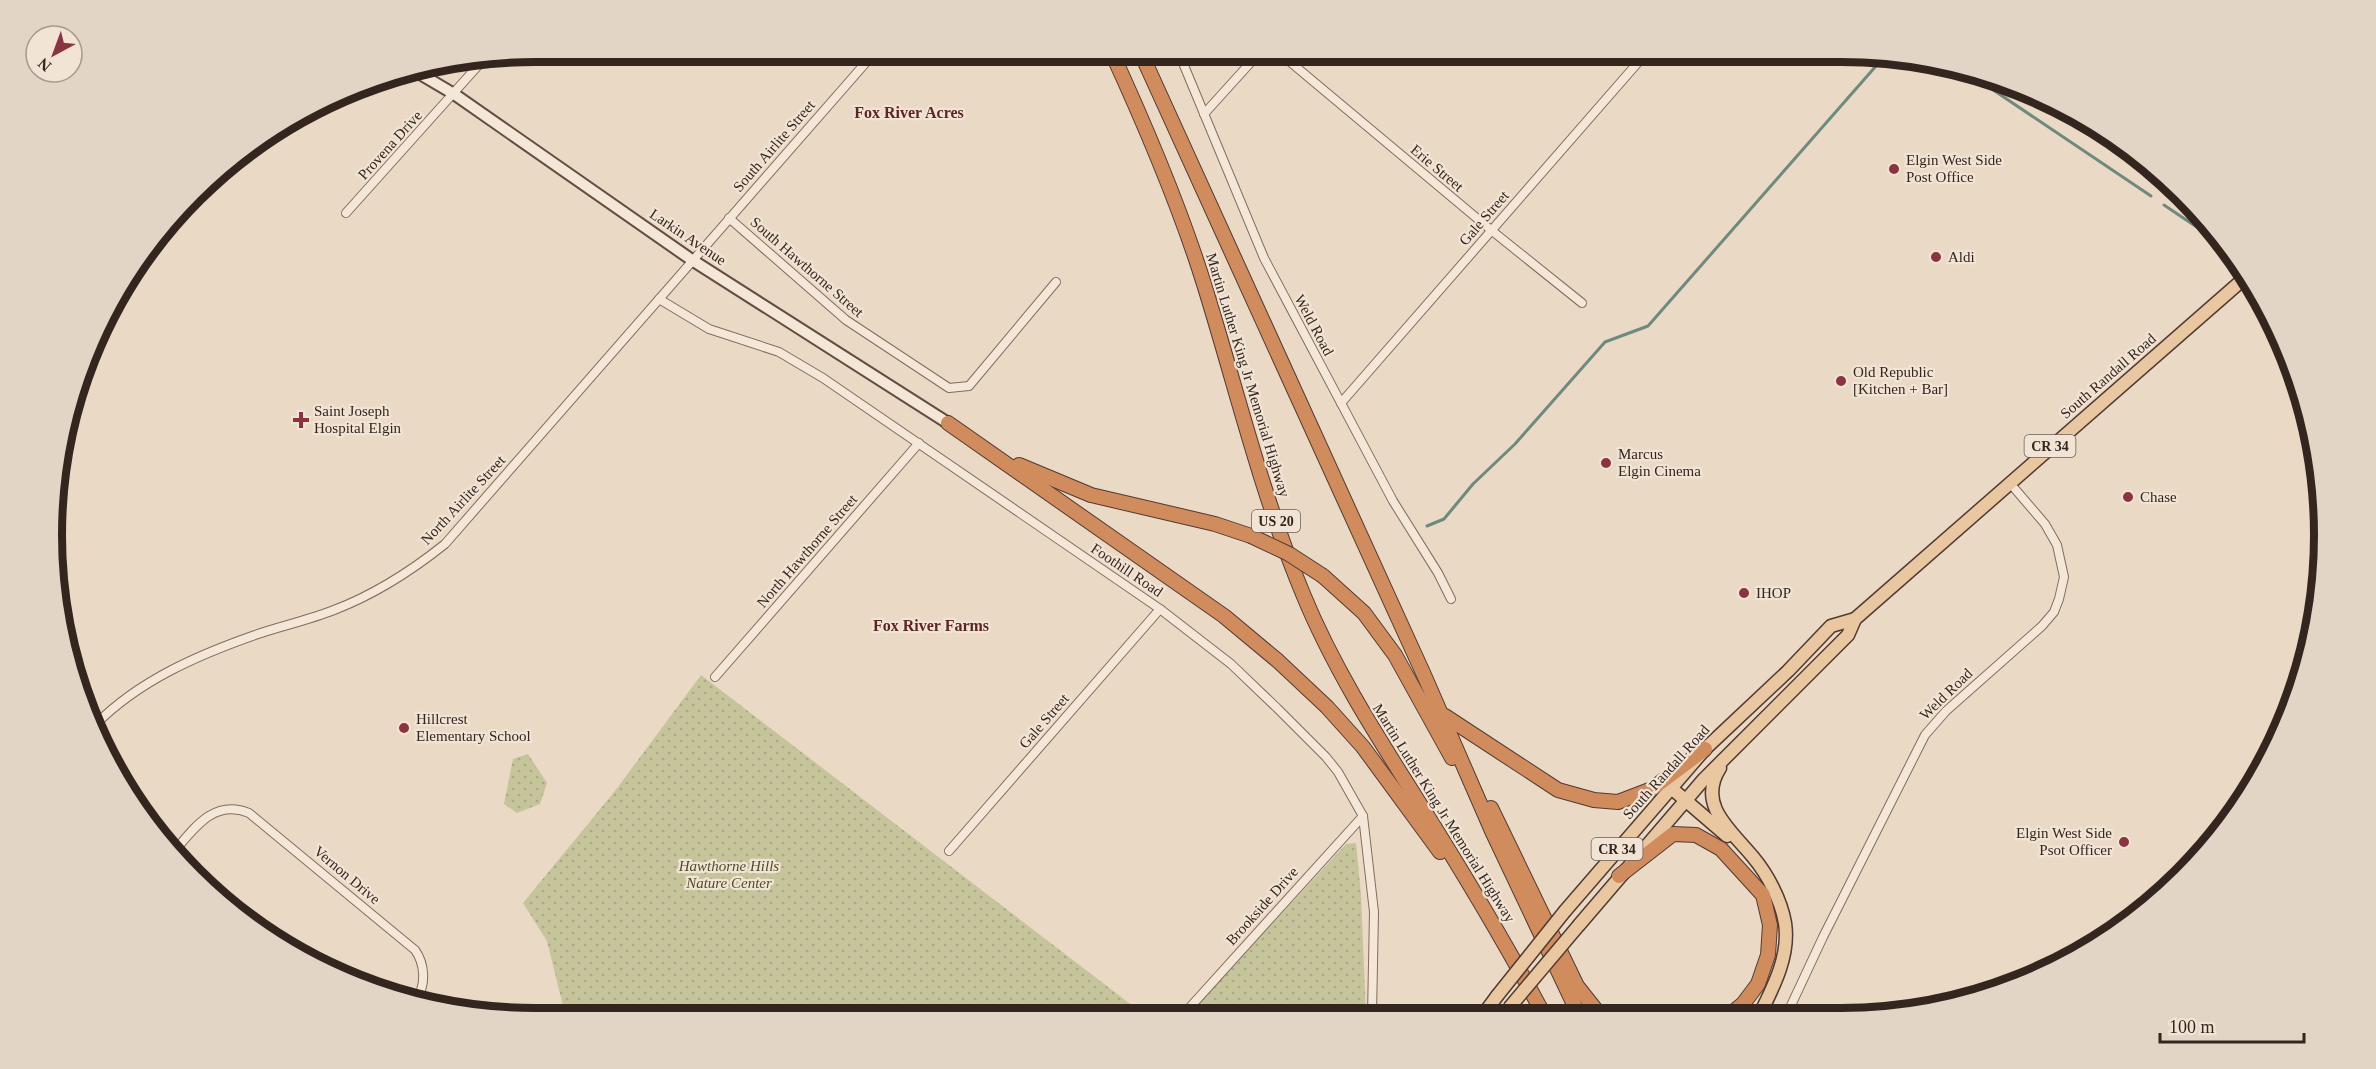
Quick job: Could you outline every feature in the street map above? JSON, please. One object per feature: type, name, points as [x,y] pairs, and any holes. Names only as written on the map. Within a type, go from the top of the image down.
[{"type":"highway","name":"Martin Luther King Jr Memorial Highway","points":[[1116,62],[1156,148],[1180,211],[1271,508],[1303,595],[1363,714],[1461,869],[1540,1008]]},
{"type":"highway","name":"Martin Luther King Jr Memorial Highway","points":[[1145,62],[1424,675],[1492,831],[1575,1008]]},
{"type":"highway","points":[[948,423],[1224,616],[1278,661],[1327,707],[1363,747],[1436,846],[1513,957]]},
{"type":"highway","points":[[948,423],[1015,463],[1058,482],[1091,495],[1215,524],[1251,536],[1289,554],[1323,576],[1364,614],[1395,655],[1492,831]]},
{"type":"highway","points":[[1424,675],[1577,986],[1594,1008]]},
{"type":"highway","points":[[1445,716],[1558,790],[1594,800],[1618,802],[1652,789],[1705,749]]},
{"type":"highway","points":[[1619,876],[1673,834],[1696,835],[1721,849],[1763,895],[1770,926],[1768,955],[1758,984],[1738,1008]]},
{"type":"main road","name":"Larkin Avenue","points":[[423,76],[454,94],[693,260],[948,423]]},
{"type":"main road","name":"South Randall Road","points":[[1509,1008],[1619,876],[1686,800],[1734,746],[1848,635],[1855,619],[2241,281]]},
{"type":"main road","name":"South Randall Road","points":[[1488,1008],[1565,911],[1705,749],[1788,671],[1831,626],[1855,619]]},
{"type":"main road","points":[[1734,746],[1713,779],[1712,797],[1717,812],[1728,830],[1754,858],[1776,896],[1785,923],[1785,950],[1777,982],[1763,1008]]},
{"type":"main road","points":[[1670,787],[1754,858]]},
{"type":"street","name":"South Airlite Street","points":[[693,260],[866,62]]},
{"type":"street","name":"Weld Road","points":[[1183,62],[1264,258],[1393,501],[1438,573],[1451,599]]},
{"type":"street","points":[[1204,114],[1251,62]]},
{"type":"street","name":"Erie Street","points":[[1290,62],[1582,303]]},
{"type":"street","name":"Gale Street","points":[[1341,403],[1638,62]]},
{"type":"street","name":"Provena Drive","points":[[346,213],[478,65]]},
{"type":"street","name":"South Hawthorne Street","points":[[729,218],[846,320],[949,388],[969,386],[1056,282]]},
{"type":"street","name":"North Airlite Street","points":[[100,721],[158,676],[220,648],[334,610],[384,588],[445,544],[693,260]]},
{"type":"street","name":"Foothill Road","points":[[659,299],[709,329],[778,352],[823,378],[1160,609],[1231,664],[1306,736],[1338,772],[1363,816],[1374,912],[1372,1008]]},
{"type":"street","name":"North Hawthorne Street","points":[[715,677],[919,443]]},
{"type":"street","name":"Weld Road","points":[[1790,1008],[1827,927],[1925,735],[1946,711],[2042,626],[2057,606],[2064,577],[2057,545],[2045,524],[2009,482]]},
{"type":"street","name":"Gale Street","points":[[949,851],[1160,609]]},
{"type":"street","name":"Vernon Drive","points":[[179,846],[204,818],[220,809],[235,808],[249,813],[415,950],[421,961],[423,979],[420,993]]},
{"type":"street","name":"Brookside Drive","points":[[1189,1008],[1363,816]]},
{"type":"green space","name":"Hawthorne Hills Nature Center","points":[[701,675],[1136,1008],[564,1008],[547,941],[523,903],[615,791]]},
{"type":"green space","points":[[528,754],[547,783],[540,804],[517,813],[504,804],[513,759]]},
{"type":"green space","points":[[1356,843],[1361,895],[1366,1008],[1194,1008],[1346,844]]},
{"type":"waterway","points":[[1427,526],[1444,519],[1473,484],[1515,444],[1605,342],[1648,326],[1878,64]]},
{"type":"waterway","points":[[1985,84],[2151,196]]},
{"type":"waterway","points":[[2164,205],[2205,232]]},
{"type":"place","name":"Elgin West Side Post Office","points":[[1894,169]]},
{"type":"place","name":"Aldi","points":[[1936,257]]},
{"type":"place","name":"Old Republic [Kitchen + Bar]","points":[[1841,381]]},
{"type":"place","name":"Saint Joseph Hospital Elgin","points":[[301,420]]},
{"type":"place","name":"Marcus Elgin Cinema","points":[[1606,463]]},
{"type":"place","name":"Chase","points":[[2128,497]]},
{"type":"place","name":"IHOP","points":[[1744,593]]},
{"type":"place","name":"Hillcrest Elementary School","points":[[404,728]]},
{"type":"place","name":"Elgin West Side Psot Officer","points":[[2124,842]]},
{"type":"district","name":"Fox River Acres","points":[[909,112]]},
{"type":"district","name":"Fox River Farms","points":[[931,625]]}]
